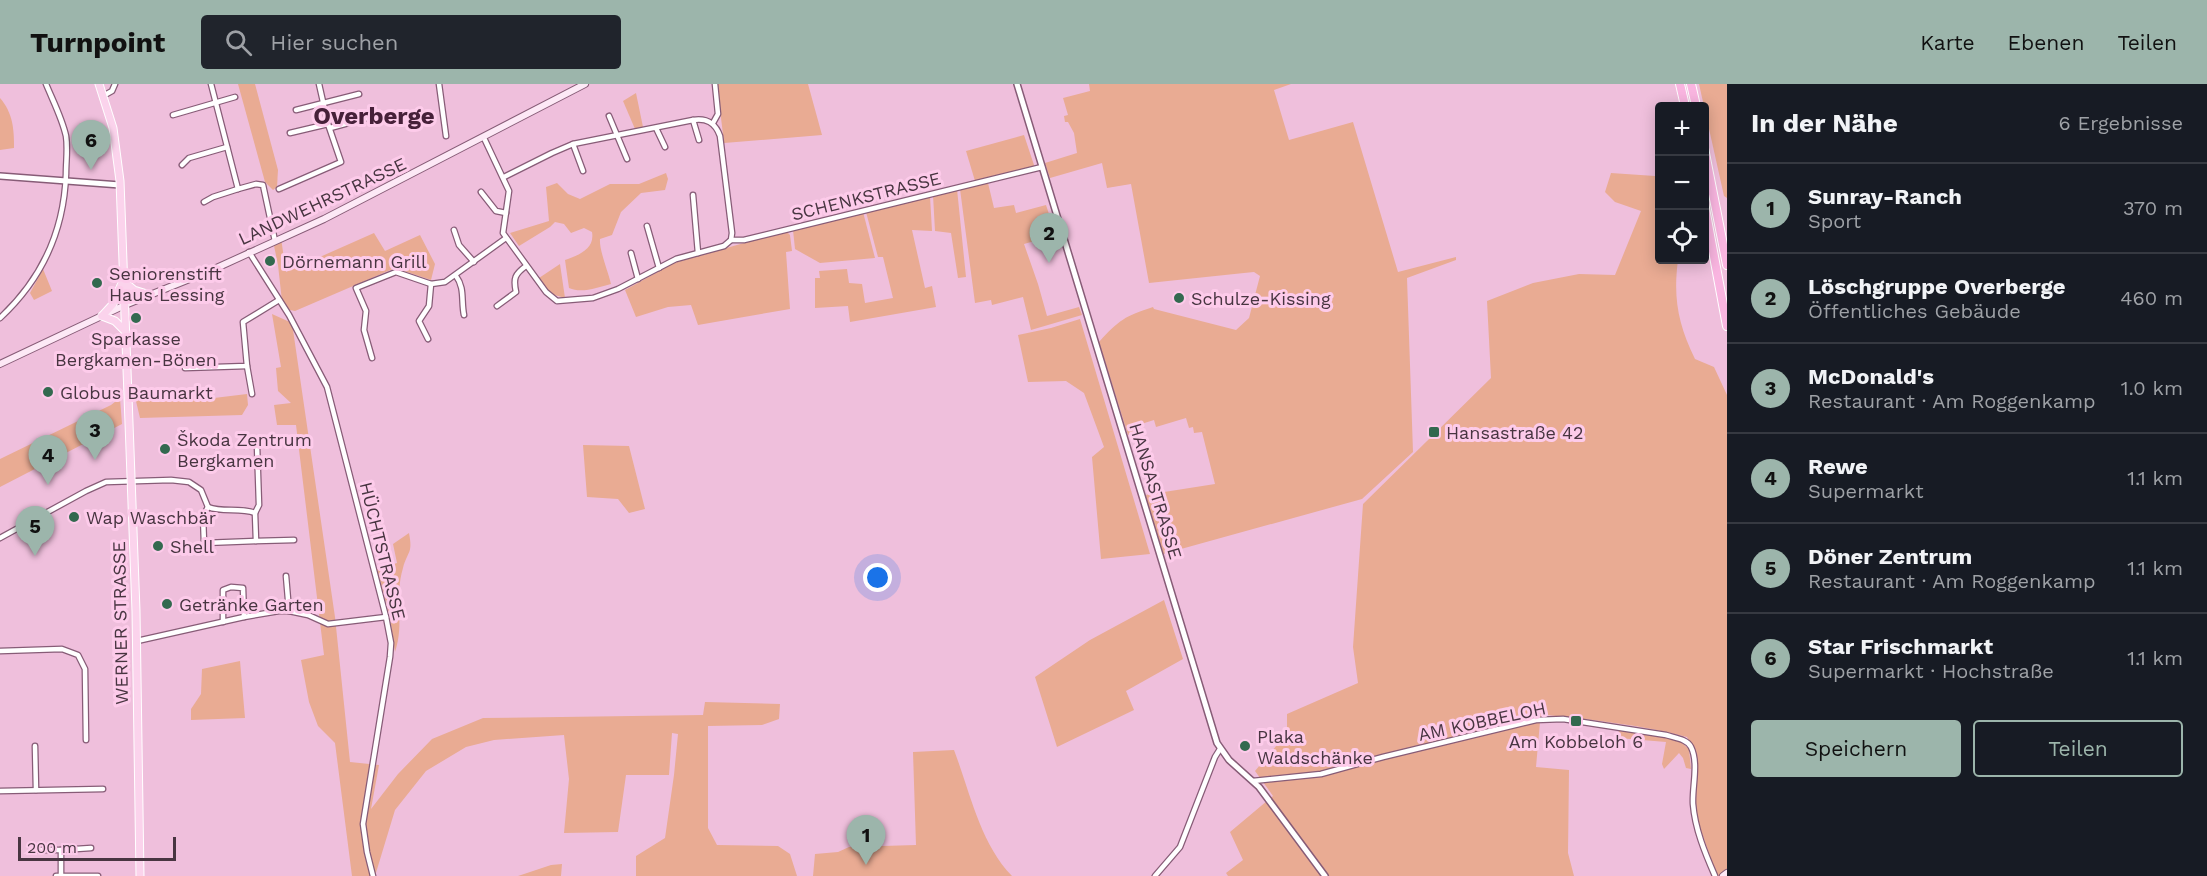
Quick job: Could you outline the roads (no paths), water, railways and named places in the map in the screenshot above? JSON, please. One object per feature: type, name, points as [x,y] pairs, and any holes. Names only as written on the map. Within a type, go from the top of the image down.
[{"type":"highway","points":[[1680,84],[1684,102]]},
{"type":"highway","points":[[1691,84],[1695,102]]},
{"type":"highway","points":[[1706,156],[1727,265]]},
{"type":"highway","points":[[1705,210],[1727,326]]},
{"type":"main road","name":"LANDWEHRSTRASSE","points":[[0,364],[125,305],[324,219],[585,84]]},
{"type":"main road","name":"WERNER STRASSE","points":[[100,85],[113,128],[120,185],[137,641],[140,876]]},
{"type":"main road","points":[[126,332],[116,321],[102,316],[113,304],[123,280],[134,290],[150,294]]},
{"type":"main road","points":[[1723,876],[1727,873]]},
{"type":"street","points":[[0,318],[25,292],[39,272],[57,228],[66,183],[66,138],[46,84]]},
{"type":"street","points":[[100,85],[109,84]]},
{"type":"street","points":[[104,96],[112,91],[115,84]]},
{"type":"street","points":[[210,84],[238,189]]},
{"type":"street","points":[[279,189],[341,162],[319,84]]},
{"type":"street","points":[[439,84],[446,136]]},
{"type":"street","points":[[713,123],[718,114],[715,84]]},
{"type":"street","name":"HANSASTRASSE","points":[[1017,84],[1220,749],[1253,781],[1282,816],[1325,876]]},
{"type":"street","points":[[296,110],[359,94]]},
{"type":"street","points":[[173,115],[235,97]]},
{"type":"street","points":[[609,116],[627,159]]},
{"type":"street","points":[[290,133],[366,118],[377,121]]},
{"type":"street","points":[[504,177],[573,144],[693,120],[705,120],[713,123],[720,136],[731,240]]},
{"type":"street","points":[[693,120],[699,140]]},
{"type":"street","points":[[656,128],[664,147]]},
{"type":"street","points":[[484,138],[509,191],[503,233],[526,266],[516,273],[514,278],[516,292],[497,306]]},
{"type":"street","points":[[573,144],[583,171]]},
{"type":"street","points":[[182,165],[189,158],[227,147]]},
{"type":"street","name":"SCHENKSTRASSE","points":[[526,266],[546,292],[557,301],[593,298],[618,289],[676,259],[724,246],[731,240],[744,240],[1042,167]]},
{"type":"street","points":[[0,176],[66,183],[120,185]]},
{"type":"street","points":[[204,202],[238,189],[256,184],[263,185],[275,241]]},
{"type":"street","points":[[481,192],[496,211],[506,213]]},
{"type":"street","points":[[693,195],[698,253]]},
{"type":"street","points":[[647,226],[659,268]]},
{"type":"street","points":[[454,230],[459,245],[474,262]]},
{"type":"street","points":[[372,358],[364,330],[366,311],[356,288],[396,272],[431,284],[445,282],[506,238]]},
{"type":"street","name":"HÜCHTSTRASSE","points":[[249,252],[279,300],[327,387],[386,617],[391,643],[390,657],[363,824],[373,876]]},
{"type":"street","points":[[631,253],[638,279]]},
{"type":"street","points":[[456,276],[462,288],[461,304],[464,315]]},
{"type":"street","points":[[428,339],[419,321],[429,306],[431,284]]},
{"type":"street","points":[[252,394],[243,322],[279,300]]},
{"type":"street","points":[[185,368],[247,366]]},
{"type":"street","points":[[249,440],[257,445],[256,541]]},
{"type":"street","points":[[0,538],[106,482],[171,480],[189,482],[201,490],[208,507],[217,511],[246,510],[255,513]]},
{"type":"street","points":[[208,507],[203,516],[204,543],[294,540]]},
{"type":"street","points":[[286,576],[290,611]]},
{"type":"street","points":[[224,622],[223,590],[231,587],[243,588],[244,617]]},
{"type":"street","points":[[137,641],[244,617],[290,611],[308,615],[328,624],[386,617]]},
{"type":"street","points":[[0,651],[62,649],[78,655],[85,669],[86,740]]},
{"type":"street","name":"AM KOBBELOH","points":[[1253,781],[1322,774],[1474,735],[1548,719],[1570,720],[1666,735],[1683,740],[1692,748],[1694,810],[1700,838],[1715,876]]},
{"type":"street","points":[[35,746],[36,790]]},
{"type":"street","points":[[1155,876],[1180,847],[1220,749]]},
{"type":"street","points":[[0,792],[104,789]]},
{"type":"street","points":[[35,850],[92,848]]},
{"type":"street","points":[[61,850],[59,876],[98,876]]},
{"type":"place","name":"Star Frischmarkt","points":[[91,170]]},
{"type":"place","name":"Dörnemann Grill","points":[[270,261]]},
{"type":"place","name":"Löschgruppe Overberge","points":[[1049,263]]},
{"type":"place","name":"Seniorenstift Haus Lessing","points":[[97,283]]},
{"type":"place","name":"Schulze-Kissing","points":[[1179,298]]},
{"type":"place","name":"Sparkasse Bergkamen-Bönen","points":[[136,318]]},
{"type":"place","name":"Globus Baumarkt","points":[[48,392]]},
{"type":"place","name":"Hansastraße 42","points":[[1434,432]]},
{"type":"place","name":"Škoda Zentrum Bergkamen","points":[[165,449]]},
{"type":"place","name":"McDonald's","points":[[95,460]]},
{"type":"place","name":"Rewe","points":[[48,485]]},
{"type":"place","name":"Wap Waschbär","points":[[74,517]]},
{"type":"place","name":"Shell","points":[[158,546]]},
{"type":"place","name":"Döner Zentrum","points":[[35,556]]},
{"type":"place","name":"Getränke Garten","points":[[167,604]]},
{"type":"place","name":"Am Kobbeloh 6","points":[[1576,721]]},
{"type":"place","name":"Plaka Waldschänke","points":[[1245,746]]},
{"type":"place","name":"Sunray-Ranch","points":[[866,865]]},
{"type":"district","name":"Overberge","points":[[374,116]]}]
